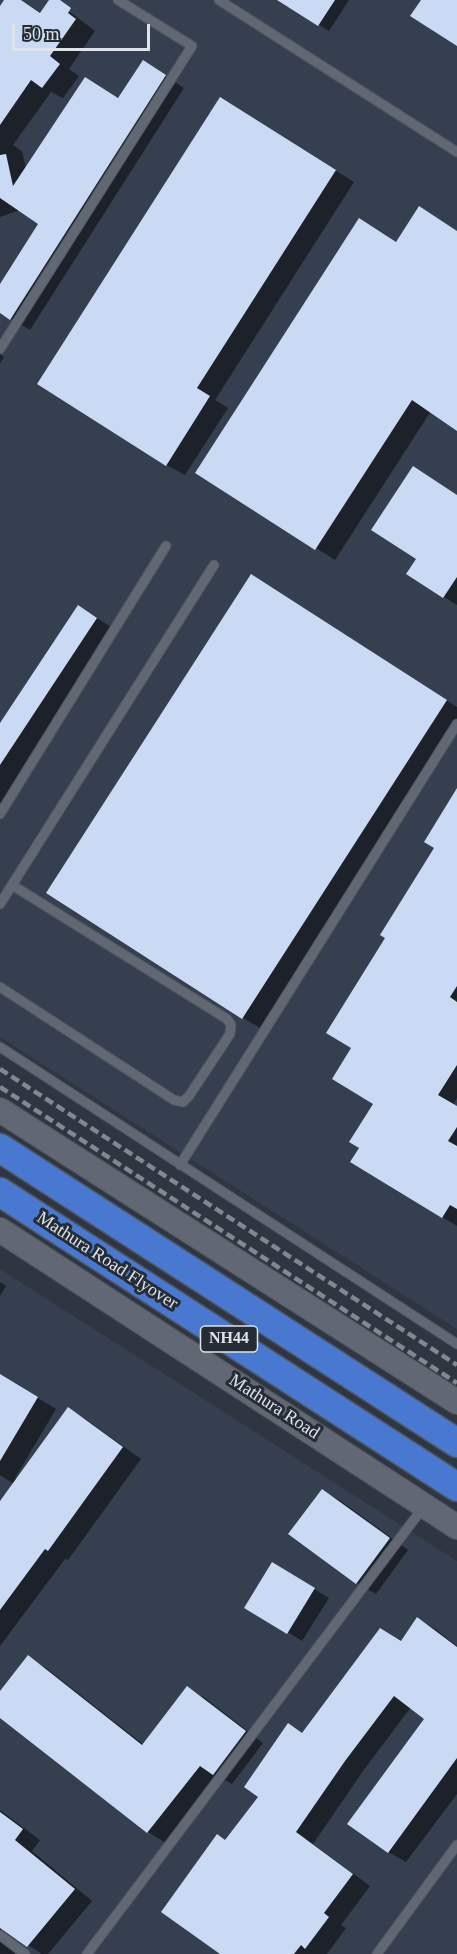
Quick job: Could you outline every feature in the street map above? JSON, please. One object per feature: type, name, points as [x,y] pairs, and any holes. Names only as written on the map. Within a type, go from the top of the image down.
[{"type":"highway","name":"Mathura Road Flyover","points":[[0,1148],[457,1443]]},
{"type":"highway","name":"Mathura Road Flyover","points":[[0,1192],[457,1487]]},
{"type":"main road","points":[[0,1110],[457,1402]]},
{"type":"main road","name":"Mathura Road","points":[[0,1230],[457,1527]]},
{"type":"lane","points":[[0,349],[192,46],[118,0]]},
{"type":"lane","points":[[219,0],[457,152]]},
{"type":"lane","points":[[0,814],[166,546]]},
{"type":"lane","points":[[0,904],[214,565]]},
{"type":"lane","points":[[180,1164],[457,724]]},
{"type":"lane","points":[[0,987],[174,1100],[183,1102],[230,1034],[231,1025],[227,1019],[12,885]]},
{"type":"lane","points":[[0,1047],[457,1344]]},
{"type":"lane","points":[[87,1954],[425,1505]]},
{"type":"lane","points":[[377,1954],[457,1845]]},
{"type":"lane","points":[[0,1935],[25,1954]]},
{"type":"shaded area","points":[[0,0],[457,0],[457,1329],[0,1037]]},
{"type":"shaded area","points":[[0,1269],[457,1561],[457,1954],[0,1954]]},
{"type":"building","points":[[4,0],[21,0],[40,13],[49,0],[60,0],[71,8],[68,13],[76,19],[50,56],[60,64],[42,88],[31,80],[0,125],[0,6]]},
{"type":"building","points":[[277,0],[335,0],[318,26]]},
{"type":"building","points":[[421,0],[457,0],[457,46],[410,16]]},
{"type":"building","points":[[143,60],[166,75],[10,320],[0,313],[0,284],[38,224],[0,198],[0,155],[6,154],[13,186],[85,77],[118,98]]},
{"type":"building","points":[[220,97],[336,170],[197,388],[210,396],[166,466],[37,384]]},
{"type":"building","points":[[419,206],[457,231],[457,431],[412,400],[315,550],[195,473],[359,218],[396,242]]},
{"type":"building","points":[[413,466],[457,495],[457,577],[443,598],[406,574],[416,559],[371,530]]},
{"type":"building","points":[[251,574],[447,700],[242,1019],[46,893]]},
{"type":"building","points":[[78,605],[97,618],[0,765],[0,723]]},
{"type":"building","points":[[457,788],[457,986],[450,997],[457,1002],[457,1065],[438,1095],[457,1106],[457,1127],[448,1141],[457,1146],[457,1209],[450,1205],[442,1218],[350,1162],[359,1148],[349,1142],[373,1104],[332,1079],[351,1048],[326,1033],[385,938],[380,935],[434,848],[424,842]]},
{"type":"building","points":[[0,1374],[38,1397],[0,1461]]},
{"type":"building","points":[[68,1407],[123,1447],[48,1551],[45,1549],[0,1610],[0,1501]]},
{"type":"building","points":[[322,1489],[390,1538],[356,1584],[288,1534]]},
{"type":"building","points":[[272,1562],[315,1588],[287,1634],[244,1608]]},
{"type":"building","points":[[417,1617],[457,1647],[457,1758],[388,1853],[347,1824],[424,1719],[394,1696],[296,1832],[353,1874],[324,1913],[329,1917],[305,1949],[301,1945],[294,1954],[220,1954],[161,1912],[217,1834],[225,1840],[258,1797],[244,1787],[288,1723],[302,1733],[380,1628],[401,1641]]},
{"type":"building","points":[[28,1655],[142,1745],[187,1686],[246,1731],[213,1775],[200,1766],[147,1833],[0,1718],[0,1691]]},
{"type":"building","points":[[0,1812],[23,1829],[15,1840],[75,1889],[27,1947],[0,1928]]},
{"type":"railway","points":[[0,1069],[457,1365]]},
{"type":"railway","points":[[0,1087],[457,1383]]}]
